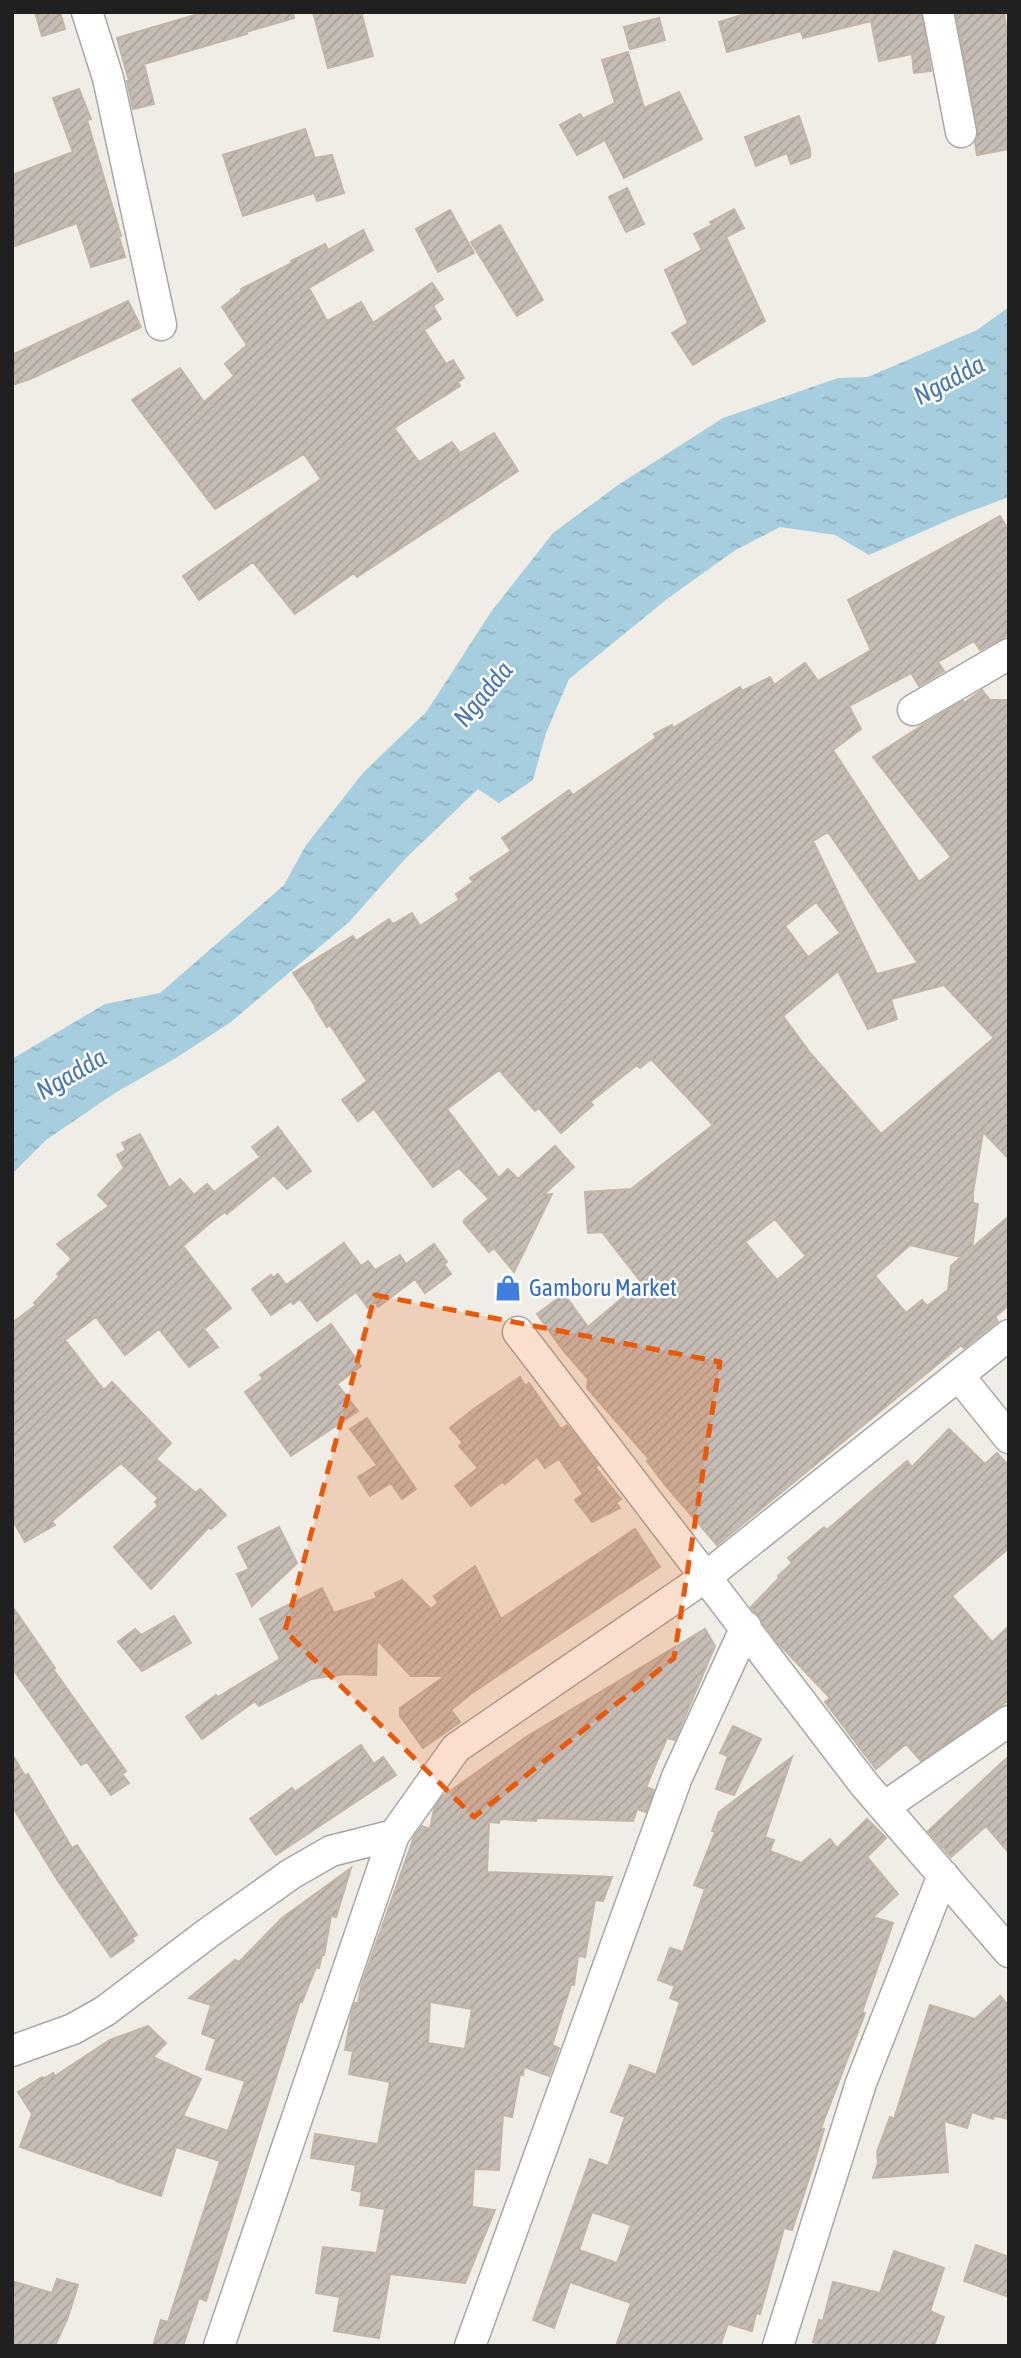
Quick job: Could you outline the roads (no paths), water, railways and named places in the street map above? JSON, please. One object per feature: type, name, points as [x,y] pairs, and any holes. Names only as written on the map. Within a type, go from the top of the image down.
[{"type":"street","points":[[87,12],[108,78],[161,325]]},
{"type":"street","points":[[938,12],[961,132]]},
{"type":"street","points":[[913,710],[1009,654]]},
{"type":"street","points":[[518,1332],[884,1808],[1009,1952]]},
{"type":"street","points":[[219,2346],[394,1835],[456,1748],[707,1576],[1009,1335]]},
{"type":"street","points":[[958,1376],[1009,1438]]},
{"type":"street","points":[[470,2346],[677,1777],[746,1627]]},
{"type":"street","points":[[884,1808],[1009,1721]]},
{"type":"street","points":[[12,2050],[73,2029],[105,2011],[291,1874],[331,1851],[394,1835]]},
{"type":"street","points":[[778,2346],[861,2083],[943,1875]]},
{"type":"water","name":"Ngadda","points":[[1009,307],[1009,497],[869,555],[835,535],[780,527],[734,551],[667,599],[569,679],[546,733],[533,780],[499,803],[478,789],[405,859],[349,922],[231,1022],[115,1093],[46,1140],[12,1174],[12,1059],[105,1004],[160,993],[284,885],[306,845],[363,773],[427,711],[491,612],[553,533],[618,485],[723,418],[838,378],[868,377],[977,330]]},
{"type":"place","name":"Gamboru Market","points":[[508,1288]]}]
